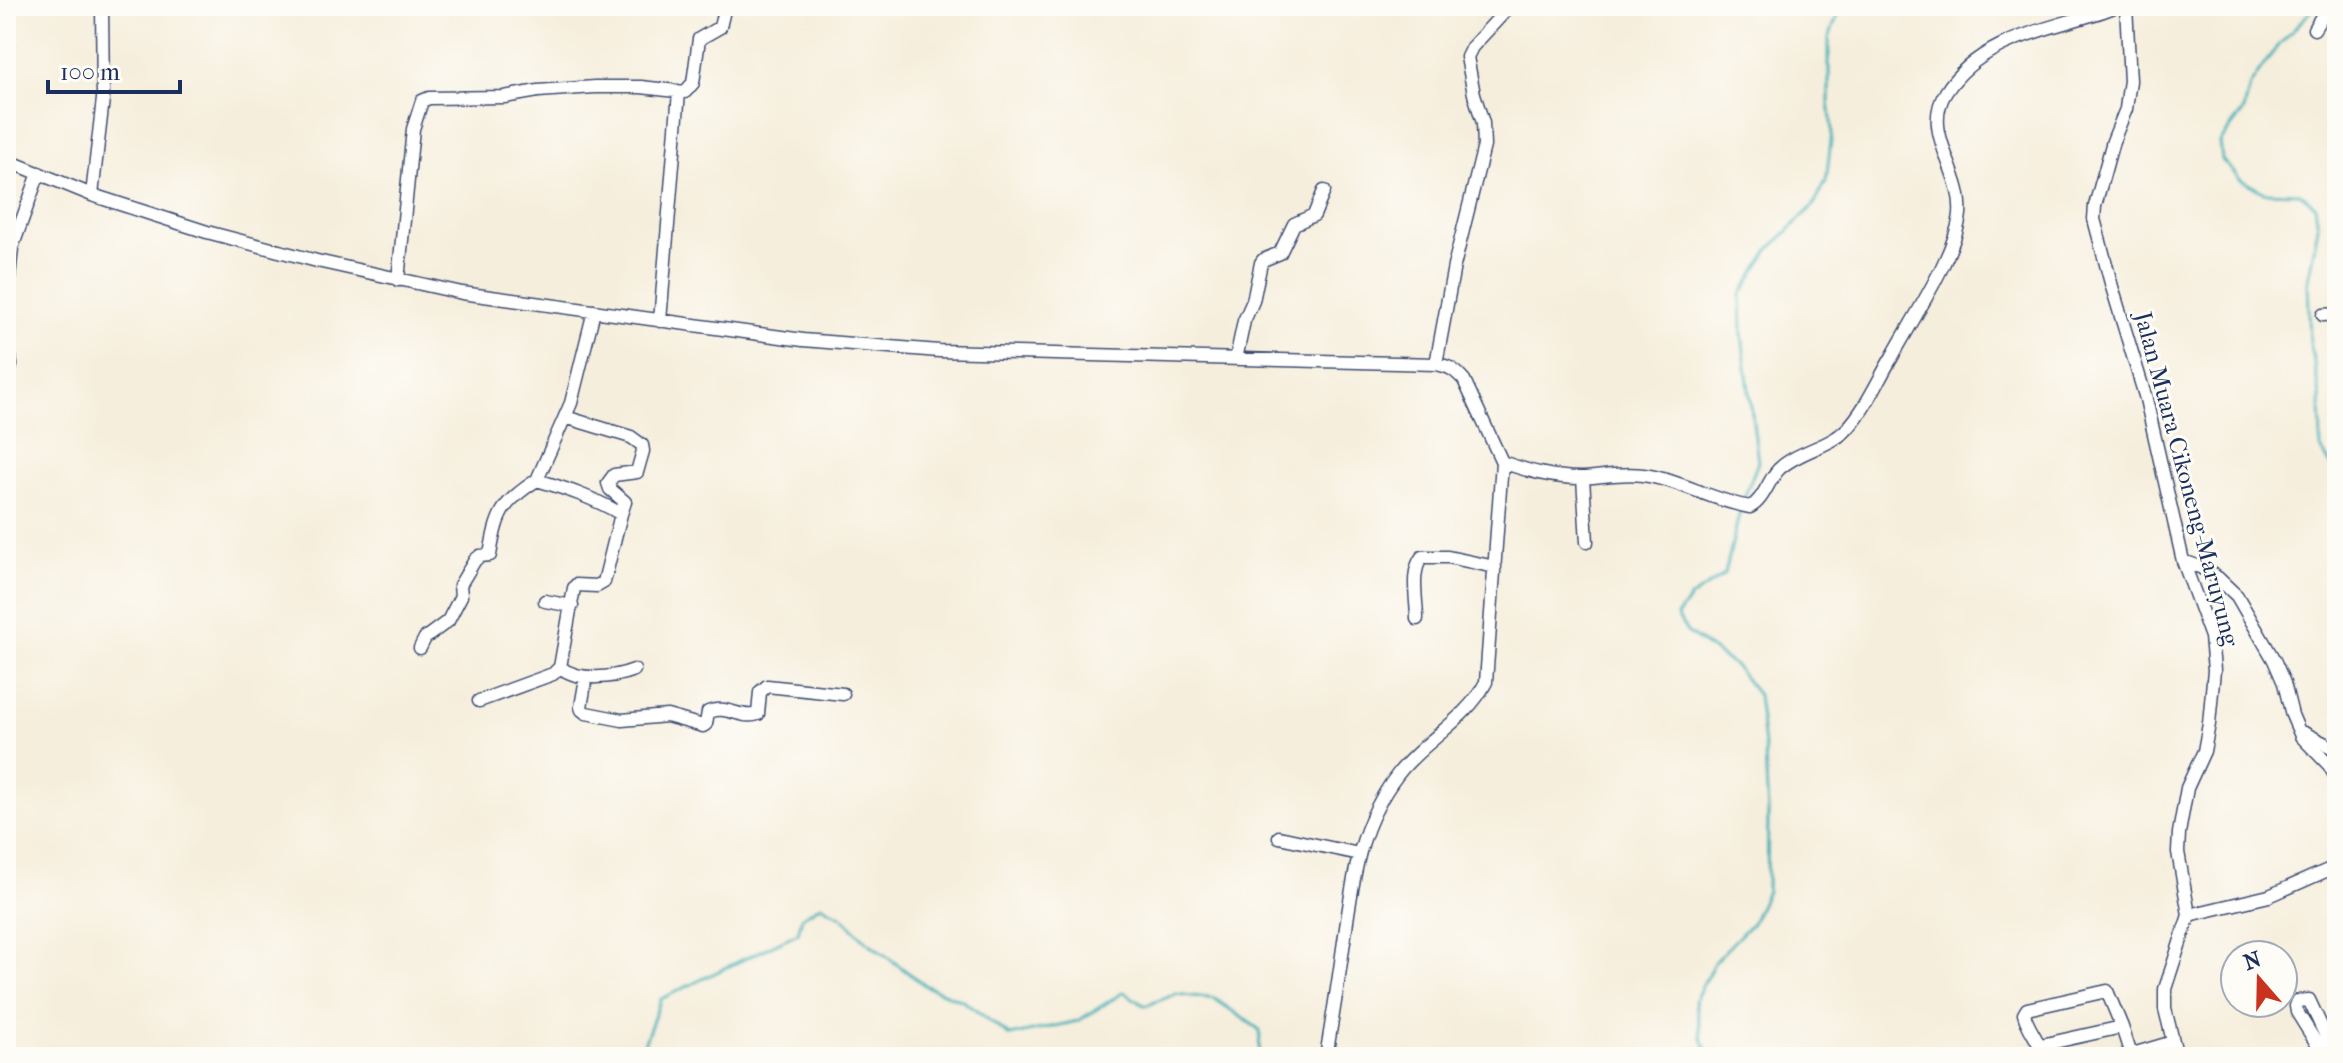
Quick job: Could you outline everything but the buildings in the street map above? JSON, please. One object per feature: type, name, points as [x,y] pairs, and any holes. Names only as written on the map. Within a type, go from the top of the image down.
[{"type":"street","points":[[92,195],[103,99],[102,6]]},
{"type":"street","points":[[398,280],[413,129],[422,101],[429,98],[504,97],[595,87],[641,87],[687,92],[695,76],[699,39],[720,27],[725,6]]},
{"type":"street","points":[[1436,364],[1454,266],[1484,146],[1483,123],[1474,94],[1468,52],[1510,6]]},
{"type":"street","points":[[1502,462],[1549,476],[1583,478],[1620,474],[1661,478],[1747,507],[1757,503],[1777,471],[1849,427],[1870,396],[1947,254],[1960,212],[1958,191],[1937,124],[1937,110],[1945,93],[1960,74],[1981,57],[2005,44],[2035,31],[2117,6]]},
{"type":"street","name":"Jalan Muara Cikoneng-Maruyung","points":[[2126,6],[2130,81],[2126,109],[2113,141],[2094,219],[2146,399],[2183,561],[2211,637],[2214,670],[2204,751],[2187,788],[2179,833],[2178,852],[2189,915],[2165,989],[2166,1019],[2177,1057]]},
{"type":"street","points":[[2314,29],[2324,13],[2324,6]]},
{"type":"street","points":[[660,321],[679,92]]},
{"type":"street","points":[[6,160],[92,195],[207,232],[462,293],[803,340],[939,351],[1436,364],[1455,370],[1464,380],[1502,462],[1486,682],[1473,702],[1399,773],[1375,809],[1364,834],[1326,1057]]},
{"type":"street","points":[[6,305],[12,248],[39,173]]},
{"type":"street","points":[[1236,359],[1261,263],[1280,253],[1294,224],[1314,215],[1324,191]]},
{"type":"street","points":[[420,648],[425,638],[448,621],[461,596],[460,585],[475,560],[490,555],[502,508],[537,480],[571,403],[594,311]]},
{"type":"street","points":[[2323,315],[2337,314]]},
{"type":"street","points":[[6,327],[11,365],[6,383]]},
{"type":"street","points":[[479,701],[555,673],[560,667],[574,588],[576,585],[597,586],[605,580],[625,502],[610,489],[608,483],[614,475],[637,472],[642,445],[631,437],[565,417]]},
{"type":"street","points":[[1583,478],[1587,542]]},
{"type":"street","points":[[537,480],[602,502],[621,514]]},
{"type":"street","points":[[1417,619],[1415,579],[1422,557],[1448,557],[1495,567]]},
{"type":"street","points":[[2183,561],[2218,578],[2237,596],[2274,660],[2297,729],[2329,765],[2337,779]]},
{"type":"street","points":[[545,601],[572,606]]},
{"type":"street","points":[[560,667],[575,676],[586,678],[634,670]]},
{"type":"street","points":[[586,678],[581,707],[586,713],[622,720],[667,716],[703,726],[708,712],[713,709],[749,716],[758,714],[760,692],[767,686],[843,694]]},
{"type":"street","points":[[2297,729],[2337,750]]},
{"type":"street","points":[[1279,837],[1359,854]]},
{"type":"street","points":[[2189,915],[2269,896],[2337,866]]},
{"type":"street","points":[[2043,1051],[2026,1023],[2024,1014],[2027,1009],[2107,991],[2122,1027],[2127,1056],[2173,1042]]},
{"type":"street","points":[[2325,1057],[2297,1012],[2298,1001],[2309,1000],[2337,1054]]},
{"type":"street","points":[[2021,1057],[2122,1027]]},
{"type":"waterway","points":[[1742,503],[1758,462],[1742,335],[1741,295],[1768,251],[1814,205],[1826,181],[1832,132],[1829,38],[1841,6]]},
{"type":"waterway","points":[[2312,6],[2313,9],[2276,48],[2250,85],[2244,110],[2220,142],[2222,160],[2240,179],[2263,192],[2300,193],[2315,205],[2318,227],[2308,281],[2310,342],[2320,395],[2321,449],[2337,476]]},
{"type":"waterway","points":[[1710,1057],[1702,1039],[1695,1000],[1715,961],[1752,923],[1767,891],[1765,754],[1758,695],[1735,666],[1687,632],[1677,616],[1690,598],[1725,574],[1740,511]]},
{"type":"waterway","points":[[639,1057],[661,999],[798,933],[802,917],[821,905],[841,916],[866,941],[926,986],[963,1001],[1010,1036],[1078,1021],[1124,992],[1145,1006],[1176,994],[1215,999],[1260,1030],[1259,1057]]}]
